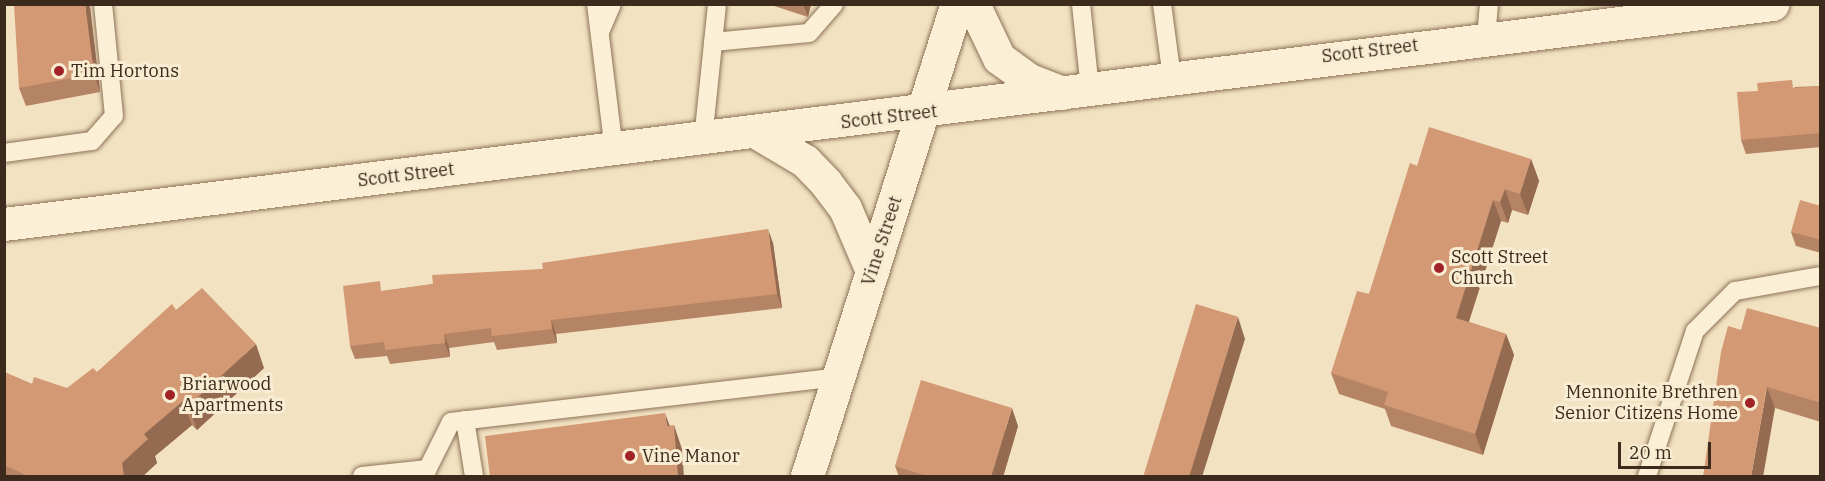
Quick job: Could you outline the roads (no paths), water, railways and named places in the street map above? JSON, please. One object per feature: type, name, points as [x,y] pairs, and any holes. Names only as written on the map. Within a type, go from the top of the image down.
[{"type":"main road","name":"Vine Street","points":[[807,477],[957,4]]},
{"type":"main road","points":[[973,4],[999,58],[1029,80],[1076,91]]},
{"type":"main road","name":"Scott Street","points":[[4,224],[923,113],[1172,78],[1772,4]]},
{"type":"main road","points":[[758,133],[805,161],[826,183],[845,208],[872,272]]},
{"type":"lane","points":[[4,153],[92,141],[114,116],[103,4]]},
{"type":"lane","points":[[596,4],[614,151]]},
{"type":"lane","points":[[600,32],[612,4]]},
{"type":"lane","points":[[703,140],[717,4]]},
{"type":"lane","points":[[713,42],[809,33],[834,4]]},
{"type":"lane","points":[[1076,91],[1081,4]]},
{"type":"lane","points":[[1162,4],[1172,78]]},
{"type":"lane","points":[[1486,38],[1489,4]]},
{"type":"lane","points":[[1647,477],[1695,332],[1735,291],[1821,276]]},
{"type":"lane","points":[[362,477],[426,473],[451,422],[838,377]]},
{"type":"lane","points":[[465,420],[474,477]]},
{"type":"place","name":"Tim Hortons","points":[[59,71]]},
{"type":"place","name":"Scott Street Church","points":[[1439,268]]},
{"type":"place","name":"Briarwood Apartments","points":[[170,395]]},
{"type":"place","name":"Mennonite Brethren Senior Citizens Home","points":[[1750,403]]},
{"type":"place","name":"Vine Manor","points":[[630,456]]}]
